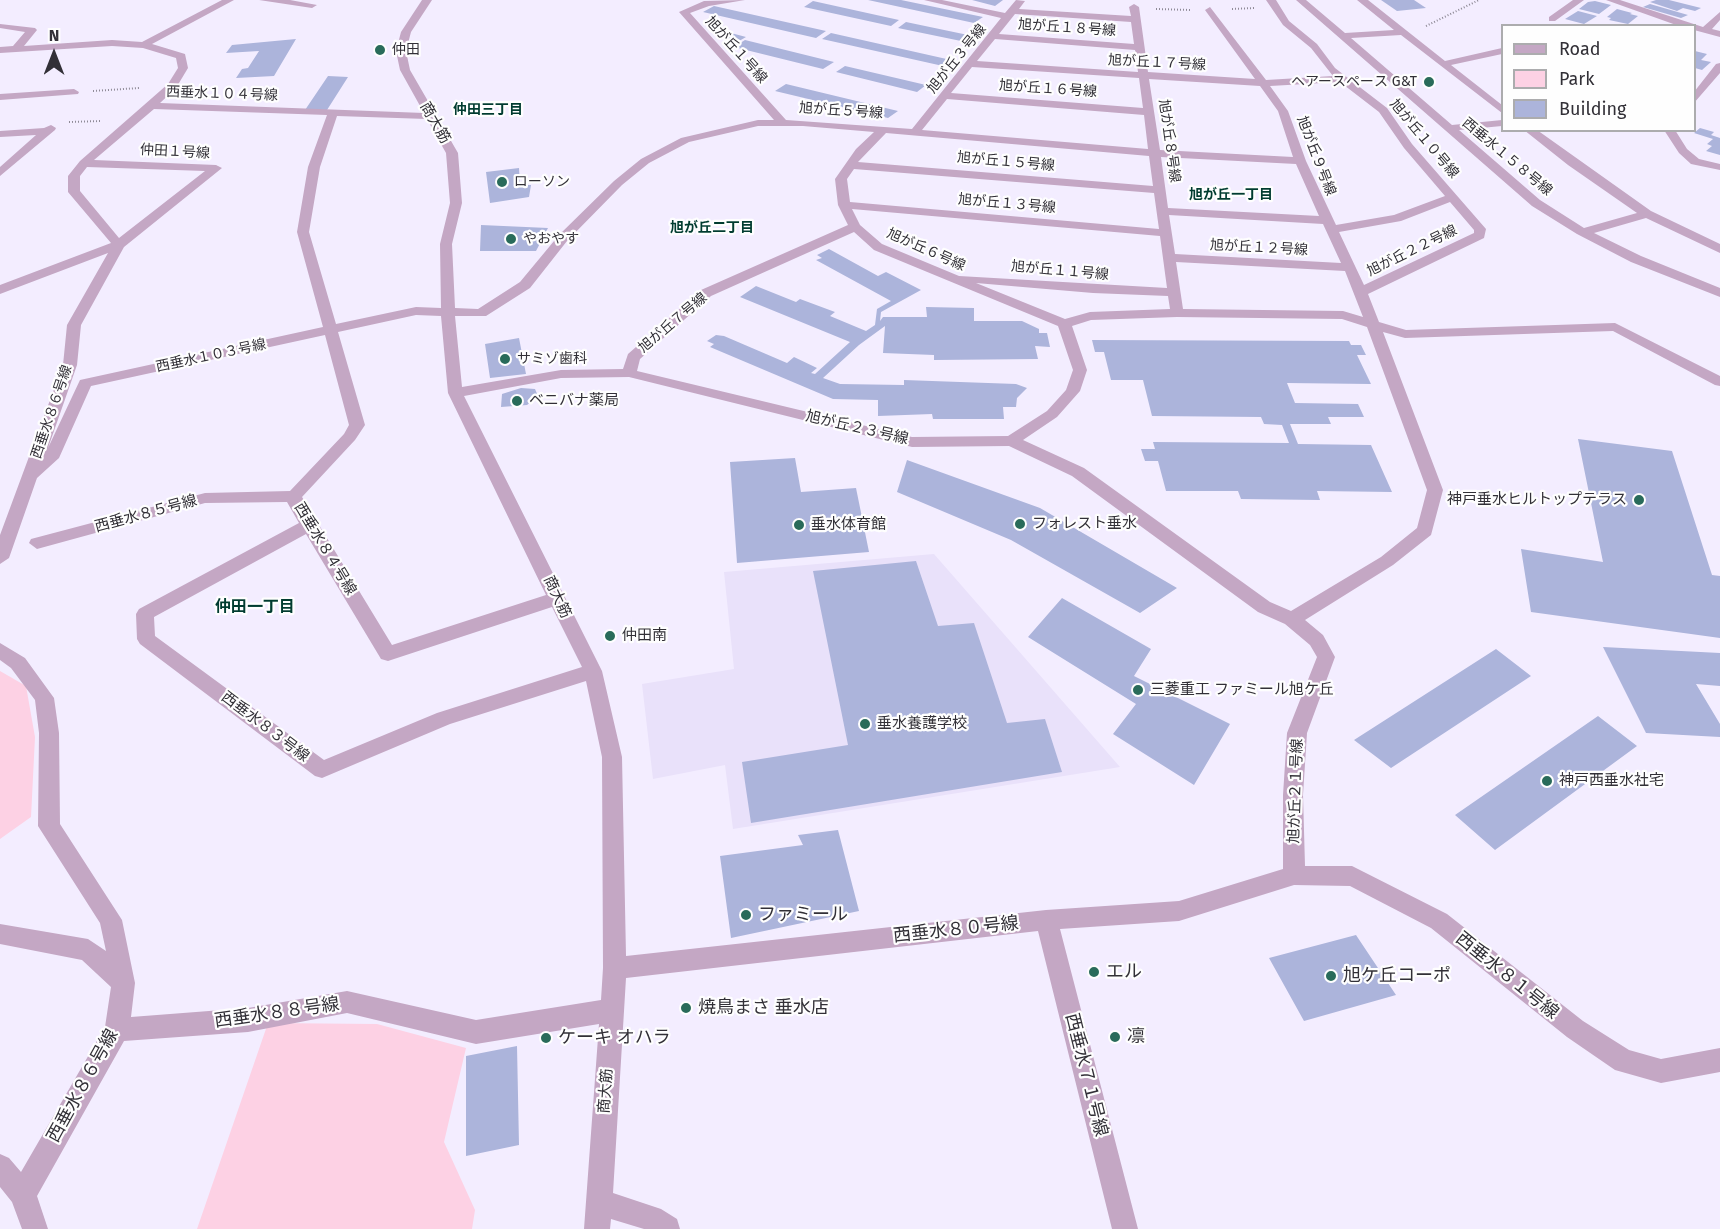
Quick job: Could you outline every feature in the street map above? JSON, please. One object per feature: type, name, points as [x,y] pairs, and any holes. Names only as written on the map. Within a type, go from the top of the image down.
[{"type":"street","points":[[264,0],[312,5]]},
{"type":"street","name":"商大筋","points":[[427,0],[406,32],[401,51],[405,70],[452,153],[456,203],[446,244],[448,313],[455,393],[592,671],[612,757],[615,969],[597,1229]]},
{"type":"street","name":"旭が丘１号線","points":[[740,0],[707,3],[684,12],[783,123]]},
{"type":"street","points":[[929,0],[1011,14],[1135,12]]},
{"type":"street","name":"西垂水１５８号線","points":[[1301,0],[1536,203],[1581,231],[1636,259],[1720,293]]},
{"type":"street","points":[[1362,0],[1501,108]]},
{"type":"street","points":[[1557,21],[1579,0]]},
{"type":"street","points":[[1611,0],[1684,24]]},
{"type":"street","name":"旭が丘３号線","points":[[914,133],[1020,1]]},
{"type":"street","points":[[144,45],[221,2]]},
{"type":"street","name":"旭が丘１０号線","points":[[1274,4],[1286,23],[1314,46],[1342,79],[1383,110],[1408,146],[1452,197]]},
{"type":"street","name":"旭が丘９号線","points":[[1209,10],[1283,111],[1300,161],[1347,267],[1361,292],[1435,490],[1425,531],[1387,561],[1311,610],[1291,619]]},
{"type":"street","name":"旭が丘８号線","points":[[1135,12],[1177,314]]},
{"type":"street","points":[[1705,30],[1720,15]]},
{"type":"street","points":[[1652,24],[1660,16]]},
{"type":"street","points":[[2,26],[32,30],[16,49]]},
{"type":"street","points":[[1696,27],[1720,34]]},
{"type":"street","points":[[1343,36],[1406,34]]},
{"type":"street","name":"旭が丘１８号線","points":[[993,36],[1140,47]]},
{"type":"street","name":"西垂水１０４号線","points":[[0,50],[74,44],[144,45],[181,56],[183,68],[172,86],[151,106]]},
{"type":"street","points":[[1444,64],[1501,51]]},
{"type":"street","name":"旭が丘１７号線","points":[[970,64],[1264,83],[1342,79]]},
{"type":"street","points":[[1696,99],[1720,66]]},
{"type":"street","points":[[0,97],[74,92]]},
{"type":"street","name":"旭が丘１６号線","points":[[944,96],[1150,112]]},
{"type":"street","points":[[0,290],[118,245],[102,222],[74,192],[74,176],[84,163],[151,106]]},
{"type":"street","name":"西垂水１０４号線","points":[[151,106],[431,116]]},
{"type":"street","name":"西垂水８４号線","points":[[333,113],[314,167],[303,232],[357,425],[350,437],[294,496],[309,525],[388,654],[558,598]]},
{"type":"street","points":[[0,173],[57,123]]},
{"type":"street","name":"旭が丘５号線","points":[[448,313],[481,313],[525,285],[563,238],[618,183],[645,161],[685,140],[758,123],[884,129],[1156,153],[1300,161]]},
{"type":"street","points":[[1450,128],[1501,123]]},
{"type":"street","points":[[849,165],[884,129]]},
{"type":"street","points":[[0,134],[47,130]]},
{"type":"street","points":[[1532,132],[1572,163],[1647,214],[1720,249]]},
{"type":"street","points":[[1673,132],[1683,152],[1695,162],[1720,167]]},
{"type":"street","name":"仲田１号線","points":[[84,163],[216,168],[118,245]]},
{"type":"street","name":"旭が丘１５号線","points":[[849,165],[1161,189]]},
{"type":"street","name":"旭が丘６号線","points":[[849,165],[841,179],[844,205],[855,227],[878,247],[1064,324]]},
{"type":"street","points":[[1163,211],[1328,225],[1397,218],[1452,197]]},
{"type":"street","name":"旭が丘２２号線","points":[[1361,292],[1480,235],[1480,229],[1452,197]]},
{"type":"street","name":"旭が丘１３号線","points":[[844,205],[1166,233]]},
{"type":"street","points":[[1589,230],[1647,214]]},
{"type":"street","name":"旭が丘７号線","points":[[629,373],[633,357],[706,293],[855,227]]},
{"type":"street","name":"西垂水８６号線","points":[[0,558],[70,365],[74,325],[118,245]]},
{"type":"street","name":"旭が丘１２号線","points":[[1170,258],[1347,267]]},
{"type":"street","name":"旭が丘１１号線","points":[[945,276],[1093,290],[1174,292]]},
{"type":"street","name":"西垂水１０３号線","points":[[28,477],[51,459],[85,384],[416,311],[448,313]]},
{"type":"street","points":[[1011,441],[1052,414],[1074,391],[1080,370],[1064,324],[1090,316],[1343,315],[1405,334],[1615,327],[1720,382]]},
{"type":"street","points":[[455,393],[561,374],[629,373]]},
{"type":"street","name":"旭が丘２３号線","points":[[629,373],[912,442],[1011,441]]},
{"type":"street","name":"旭が丘２１号線","points":[[1011,441],[1078,472],[1264,607],[1291,619],[1317,640],[1326,657],[1297,734],[1293,795],[1294,875]]},
{"type":"street","name":"西垂水８５号線","points":[[37,543],[205,498],[294,496]]},
{"type":"street","name":"西垂水８３号線","points":[[309,525],[145,614],[146,639],[322,770],[444,718],[592,671]]},
{"type":"street","name":"西垂水８６号線","points":[[0,650],[18,663],[44,698],[49,734],[49,826],[111,920],[123,983],[117,1030],[23,1194]]},
{"type":"street","name":"西垂水８０号線","points":[[615,969],[1046,920],[1179,911],[1294,875]]},
{"type":"street","name":"西垂水８１号線","points":[[1294,875],[1352,876],[1439,921],[1575,1029],[1624,1061],[1661,1071],[1720,1060]]},
{"type":"street","name":"西垂水７１号線","points":[[1046,920],[1125,1229]]},
{"type":"street","points":[[0,934],[6,937],[88,950],[123,983]]},
{"type":"street","name":"西垂水８８号線","points":[[117,1030],[248,1020],[347,1002],[476,1032],[612,1011]]},
{"type":"street","points":[[0,1167],[23,1194],[35,1229]]},
{"type":"street","points":[[599,1202],[652,1218],[667,1229]]},
{"type":"path","points":[[1406,34],[1479,0]]},
{"type":"path","points":[[1135,12],[1209,10],[1274,4]]},
{"type":"path","points":[[74,92],[172,86]]},
{"type":"shaded area","name":"垂水養護学校","points":[[934,554],[1120,767],[733,829],[725,765],[653,779],[642,684],[734,669],[724,572]]},
{"type":"green space","points":[[0,671],[26,686],[35,737],[31,817],[0,839]]},
{"type":"green space","points":[[268,1023],[377,1024],[466,1048],[444,1142],[475,1210],[472,1229],[197,1229]]},
{"type":"building","points":[[868,0],[901,0],[983,17],[974,23]]},
{"type":"building","points":[[972,0],[1003,0],[995,6]]},
{"type":"building","points":[[1381,0],[1414,0],[1426,8],[1397,11]]},
{"type":"building","points":[[1669,0],[1701,8],[1695,11],[1683,8],[1677,11],[1650,2]]},
{"type":"building","points":[[813,1],[899,20],[891,26],[804,7]]},
{"type":"building","points":[[1595,1],[1611,5],[1599,14],[1579,9],[1588,2]]},
{"type":"building","points":[[1650,4],[1688,15],[1681,18],[1643,7]]},
{"type":"building","points":[[714,6],[826,31],[816,38],[703,12]]},
{"type":"building","points":[[1617,9],[1638,16],[1628,24],[1609,20],[1611,18],[1607,17]]},
{"type":"building","points":[[1578,11],[1597,16],[1584,24],[1565,19]]},
{"type":"building","points":[[906,22],[968,35],[961,41],[898,28]]},
{"type":"building","points":[[731,33],[746,37],[734,44],[729,42],[733,40],[724,38]]},
{"type":"building","points":[[831,33],[951,60],[943,66],[822,39]]},
{"type":"building","points":[[296,39],[274,76],[236,78],[242,69],[248,68],[259,51],[226,53],[232,45]]},
{"type":"building","points":[[745,40],[834,62],[823,69],[734,47]]},
{"type":"building","points":[[1696,51],[1707,54],[1701,60],[1711,62],[1702,70],[1696,68]]},
{"type":"building","points":[[845,66],[926,85],[917,92],[836,72]]},
{"type":"building","points":[[328,76],[348,77],[327,110],[305,110]]},
{"type":"building","points":[[786,84],[898,111],[888,118],[775,91]]},
{"type":"building","points":[[1700,128],[1714,132],[1711,135],[1720,138],[1720,155],[1706,151],[1712,146],[1707,144],[1713,139],[1694,133]]},
{"type":"building","points":[[519,168],[520,185],[531,185],[529,197],[490,203],[486,172]]},
{"type":"building","name":"やおやす","points":[[481,225],[548,228],[536,251],[480,251]]},
{"type":"building","points":[[829,249],[878,276],[886,272],[921,290],[881,312],[880,321],[883,317],[927,317],[926,307],[974,308],[974,321],[1022,321],[1039,329],[1039,333],[1047,333],[1050,347],[1035,346],[1038,359],[934,360],[934,355],[883,353],[885,326],[859,345],[823,378],[840,384],[904,385],[904,380],[1016,384],[1027,388],[1017,398],[1016,407],[1003,407],[1004,419],[933,419],[932,414],[878,416],[878,400],[833,399],[710,347],[714,344],[707,341],[716,335],[724,336],[787,363],[794,357],[817,368],[811,373],[815,374],[850,342],[740,297],[756,286],[796,302],[800,299],[835,312],[830,316],[866,331],[875,325],[877,309],[891,301],[816,260],[822,258],[817,255]]},
{"type":"building","name":"サミゾ歯科","points":[[519,338],[526,374],[490,378],[485,344]]},
{"type":"building","points":[[1092,340],[1349,341],[1351,345],[1361,345],[1366,355],[1357,355],[1371,384],[1287,383],[1295,403],[1358,404],[1364,417],[1328,417],[1331,424],[1290,424],[1298,444],[1371,445],[1392,492],[1317,491],[1320,500],[1241,499],[1238,491],[1166,491],[1158,461],[1145,461],[1141,449],[1155,449],[1153,442],[1289,443],[1282,425],[1264,424],[1261,417],[1152,416],[1143,380],[1111,380],[1104,352],[1095,352]]},
{"type":"building","name":"ベニバナ薬局","points":[[521,388],[535,389],[538,396],[527,405],[501,407],[502,394]]},
{"type":"building","name":"神戸垂水ヒルトップテラス","points":[[1578,439],[1672,451],[1712,575],[1720,576],[1720,638],[1531,612],[1521,549],[1603,562]]},
{"type":"building","name":"垂水体育館","points":[[795,458],[801,492],[856,488],[869,552],[737,563],[730,462]]},
{"type":"building","name":"フォレスト垂水","points":[[907,460],[1040,508],[1177,588],[1140,613],[1011,540],[897,492]]},
{"type":"building","points":[[916,561],[938,626],[974,623],[1007,723],[1045,719],[1062,772],[751,823],[742,762],[848,745],[813,571]]},
{"type":"building","name":"三菱重工 ファミール旭ケ丘","points":[[1062,598],[1151,649],[1134,676],[1230,724],[1194,785],[1113,734],[1136,704],[1028,637]]},
{"type":"building","name":"神戸西垂水社宅","points":[[1603,647],[1720,653],[1720,686],[1696,684],[1720,724],[1720,737],[1646,733]]},
{"type":"building","points":[[1496,649],[1531,676],[1391,768],[1354,740]]},
{"type":"building","name":"神戸西垂水社宅","points":[[1598,716],[1637,746],[1495,850],[1455,815]]},
{"type":"building","points":[[838,830],[859,911],[731,938],[720,856],[803,845],[798,835]]},
{"type":"building","name":"旭ケ丘コーポ","points":[[1356,935],[1396,995],[1304,1021],[1269,958]]},
{"type":"building","points":[[517,1046],[519,1145],[466,1156],[466,1056]]},
{"type":"place","name":"仲田","points":[[380,50]]},
{"type":"place","name":"ヘアースペース G&T","points":[[1429,82]]},
{"type":"place","name":"ローソン","points":[[502,182]]},
{"type":"place","name":"やおやす","points":[[511,239]]},
{"type":"place","name":"サミゾ歯科","points":[[505,359]]},
{"type":"place","name":"ベニバナ薬局","points":[[517,401]]},
{"type":"place","name":"神戸垂水ヒルトップテラス","points":[[1639,500]]},
{"type":"place","name":"フォレスト垂水","points":[[1020,524]]},
{"type":"place","name":"垂水体育館","points":[[799,525]]},
{"type":"place","name":"仲田南","points":[[610,636]]},
{"type":"place","name":"三菱重工 ファミール旭ケ丘","points":[[1138,690]]},
{"type":"place","name":"垂水養護学校","points":[[865,724]]},
{"type":"place","name":"神戸西垂水社宅","points":[[1547,781]]},
{"type":"place","name":"ファミール","points":[[746,915]]},
{"type":"place","name":"エル","points":[[1094,972]]},
{"type":"place","name":"旭ケ丘コーポ","points":[[1331,976]]},
{"type":"place","name":"焼鳥まさ 垂水店","points":[[686,1008]]},
{"type":"place","name":"凛","points":[[1115,1037]]},
{"type":"place","name":"ケーキ オハラ","points":[[546,1038]]},
{"type":"district","name":"仲田三丁目","points":[[488,110]]},
{"type":"district","name":"旭が丘一丁目","points":[[1231,195]]},
{"type":"district","name":"旭が丘二丁目","points":[[712,228]]},
{"type":"district","name":"仲田一丁目","points":[[255,608]]}]
